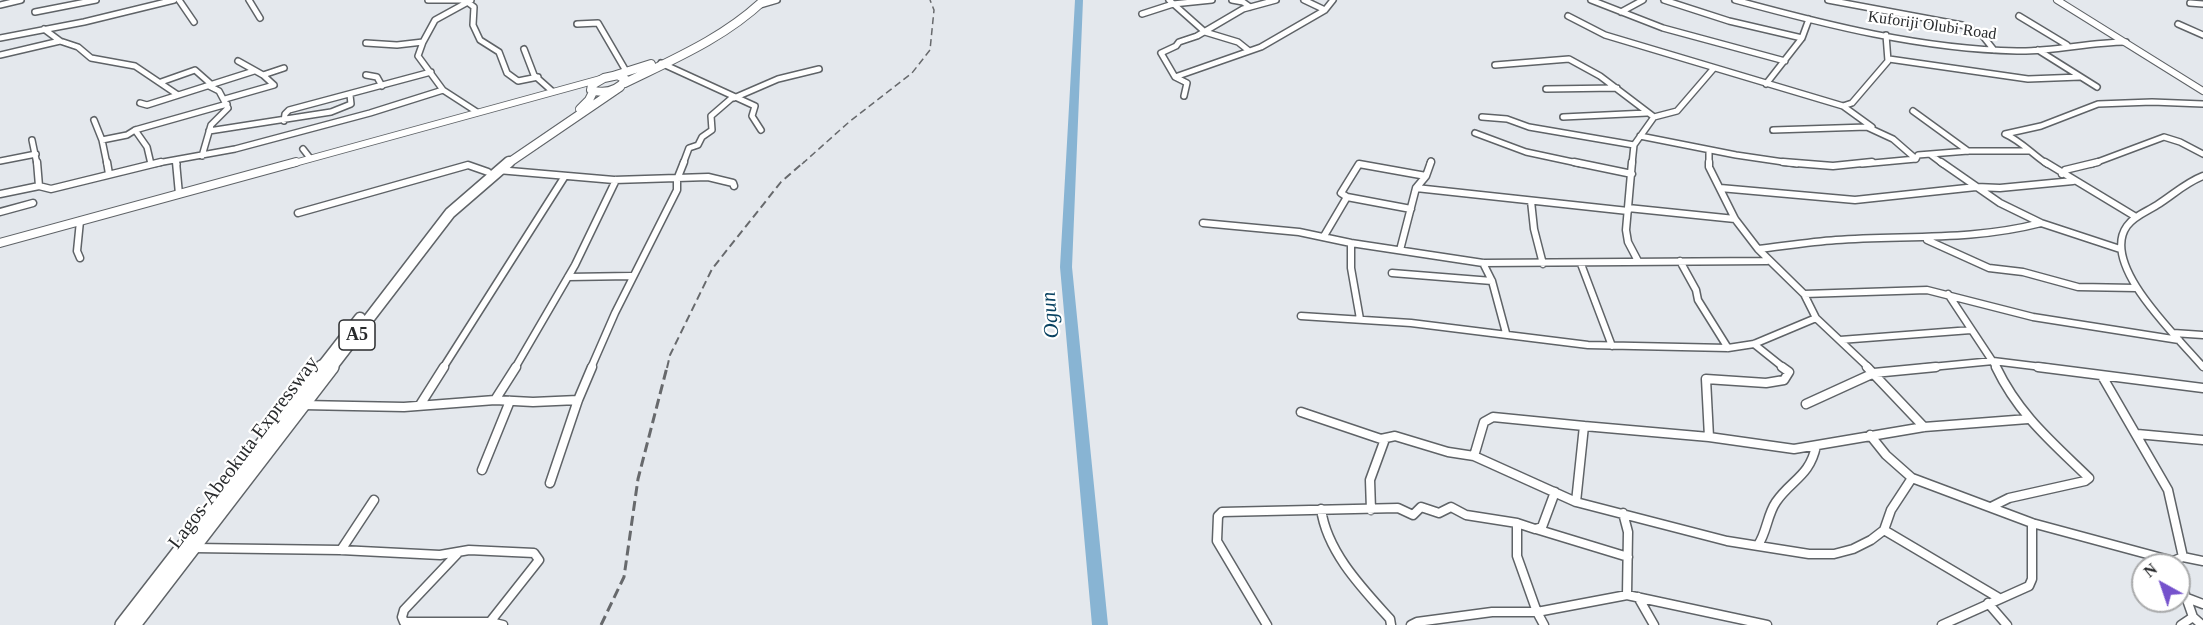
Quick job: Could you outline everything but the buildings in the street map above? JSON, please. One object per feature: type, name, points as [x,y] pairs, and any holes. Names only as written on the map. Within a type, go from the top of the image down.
[{"type":"highway","name":"Lagos-Abeokuta Expressway","points":[[122,625],[436,221],[465,190],[622,85],[727,30],[760,2]]},
{"type":"highway","name":"A5","points":[[622,85],[602,92],[592,90],[592,85],[609,77],[660,60],[704,39],[760,2]]},
{"type":"highway","points":[[609,77],[626,78],[622,85]]},
{"type":"highway","name":"Lagos-Abeokuta Expressway","points":[[134,625],[444,221],[493,171],[580,109],[589,100],[592,90]]},
{"type":"main road","points":[[2057,0],[2203,89]]},
{"type":"main road","points":[[2065,0],[2180,75]]},
{"type":"main road","points":[[0,243],[609,77]]},
{"type":"main road","points":[[563,88],[592,90]]},
{"type":"street","points":[[0,5],[21,0]]},
{"type":"street","points":[[35,12],[96,0]]},
{"type":"street","points":[[0,38],[84,22],[174,0]]},
{"type":"street","points":[[179,0],[194,22]]},
{"type":"street","points":[[249,0],[260,18]]},
{"type":"street","points":[[428,0],[468,1],[474,7],[473,25],[480,40],[499,52],[507,73],[512,78],[521,81],[538,77]]},
{"type":"street","points":[[760,2],[777,0]]},
{"type":"street","points":[[1142,14],[1171,2],[1212,0]]},
{"type":"street","points":[[1232,0],[1243,2],[1250,7]]},
{"type":"street","points":[[1184,96],[1187,83],[1175,77],[1161,53],[1250,7],[1276,0]]},
{"type":"street","points":[[1304,0],[1325,10]]},
{"type":"street","points":[[1591,0],[1682,33],[1785,61]]},
{"type":"street","points":[[1621,12],[1643,0]]},
{"type":"street","points":[[1664,0],[1730,21],[1802,38]]},
{"type":"street","name":"Kuforiji Olubi Road","points":[[1735,0],[1886,35],[1994,50],[2038,50],[2103,41],[2126,42]]},
{"type":"street","points":[[1828,0],[1962,25],[1982,35],[1994,50]]},
{"type":"street","points":[[468,1],[435,20],[418,56],[443,90],[477,112]]},
{"type":"street","points":[[1175,77],[1223,62],[1261,46],[1325,10],[1330,1]]},
{"type":"street","points":[[1171,2],[1205,32],[1238,42],[1248,50]]},
{"type":"street","points":[[2190,3],[2203,4]]},
{"type":"street","points":[[1568,16],[1617,39],[1843,106],[1872,127],[1773,130]]},
{"type":"street","points":[[2019,16],[2067,45]]},
{"type":"street","points":[[1766,84],[1802,38],[1809,19]]},
{"type":"street","points":[[577,24],[598,23],[607,35],[620,65],[626,71]]},
{"type":"street","points":[[2178,24],[2203,34]]},
{"type":"street","points":[[44,29],[60,40],[78,47],[91,58],[137,67],[178,95]]},
{"type":"street","points":[[1843,106],[1852,104],[1889,59],[1886,35]]},
{"type":"street","points":[[0,55],[60,40]]},
{"type":"street","points":[[366,43],[397,45],[423,42]]},
{"type":"street","points":[[524,49],[534,75],[552,91]]},
{"type":"street","points":[[2038,50],[2097,87]]},
{"type":"street","points":[[1496,65],[1566,59],[1596,73],[1654,117]]},
{"type":"street","points":[[1889,59],[2028,79],[2080,77]]},
{"type":"street","points":[[102,140],[274,85],[263,75],[238,61]]},
{"type":"street","points":[[661,63],[755,106],[752,116],[762,130]]},
{"type":"street","points":[[263,75],[284,68]]},
{"type":"street","points":[[1638,261],[1628,242],[1626,230],[1634,145],[1654,117],[1677,111],[1714,68]]},
{"type":"street","points":[[550,483],[578,400],[631,276],[677,190],[678,178],[689,148],[698,145],[702,137],[712,130],[711,116],[733,97],[778,79],[819,69]]},
{"type":"street","points":[[161,82],[195,70],[219,91],[226,101],[228,108],[214,120],[202,156]]},
{"type":"street","points":[[140,102],[147,105],[254,71]]},
{"type":"street","points":[[284,121],[285,114],[289,110],[431,72]]},
{"type":"street","points":[[366,75],[377,77],[382,86]]},
{"type":"street","points":[[1546,89],[1617,88]]},
{"type":"street","points":[[0,194],[39,186],[51,189],[151,164],[202,156],[370,114],[443,90]]},
{"type":"street","points":[[209,131],[260,122],[308,118],[348,107],[351,104],[350,95]]},
{"type":"street","points":[[2136,217],[2101,194],[2062,174],[2028,151],[2017,139],[2006,134],[2041,126],[2098,104],[2203,104]]},
{"type":"street","points":[[1913,111],[1968,151]]},
{"type":"street","points":[[1563,117],[1648,113]]},
{"type":"street","points":[[1482,117],[1507,119],[1529,127],[1634,145]]},
{"type":"street","points":[[94,120],[102,140],[109,174]]},
{"type":"street","points":[[1867,127],[1893,139],[1916,159]]},
{"type":"street","points":[[135,130],[147,147],[151,164]]},
{"type":"street","points":[[1475,133],[1526,152],[1632,174]]},
{"type":"street","points":[[1640,136],[1709,150],[1800,164],[1836,166],[1916,159],[1918,155],[1968,151],[2028,151]]},
{"type":"street","points":[[2062,174],[2065,170],[2098,162],[2164,137],[2203,154]]},
{"type":"street","points":[[32,140],[36,154],[39,186]]},
{"type":"street","points":[[303,148],[310,158]]},
{"type":"street","points":[[1709,150],[1709,167],[1735,219],[1767,261],[1804,294],[1816,318],[1874,373],[1924,427]]},
{"type":"street","points":[[0,161],[36,154]]},
{"type":"street","points":[[1931,155],[2000,203],[2041,223],[2120,249]]},
{"type":"street","points":[[176,160],[179,194]]},
{"type":"street","points":[[1400,250],[1416,188],[1426,176],[1431,161]]},
{"type":"street","points":[[1411,208],[1347,197],[1341,193],[1359,164],[1426,176]]},
{"type":"street","points":[[298,213],[468,165],[493,171],[616,180],[727,179],[734,186]]},
{"type":"street","points":[[420,405],[565,176]]},
{"type":"street","points":[[2203,176],[2183,183],[2159,204],[2136,217],[2122,230],[2120,249],[2126,274],[2203,367]]},
{"type":"street","points":[[495,400],[568,277],[600,218],[616,180]]},
{"type":"street","points":[[1720,188],[1855,200],[1976,187],[2000,188],[2056,181],[2077,181]]},
{"type":"street","points":[[1416,188],[1735,219]]},
{"type":"street","points":[[1324,236],[1347,197]]},
{"type":"street","points":[[1532,201],[1534,229],[1543,264]]},
{"type":"street","points":[[0,212],[33,203]]},
{"type":"street","points":[[80,221],[76,251],[80,258]]},
{"type":"street","points":[[1203,223],[1223,223],[1324,236],[1351,243],[1483,263],[1767,261]]},
{"type":"street","points":[[1758,249],[1836,240],[1924,239],[1995,233],[2041,223]]},
{"type":"street","points":[[1924,239],[1989,268],[2023,272],[2078,287],[2136,288]]},
{"type":"street","points":[[1351,243],[1351,268],[1360,319]]},
{"type":"street","points":[[1680,261],[1698,300],[1728,348]]},
{"type":"street","points":[[1483,263],[1492,281],[1506,333]]},
{"type":"street","points":[[1581,264],[1612,346]]},
{"type":"street","points":[[1392,273],[1492,281]]},
{"type":"street","points":[[568,277],[631,276]]},
{"type":"street","points":[[1804,294],[1927,290],[2033,317],[2116,332],[2179,340]]},
{"type":"street","points":[[1948,294],[1993,361],[2006,388],[2028,419],[2089,480],[2009,498],[1991,507]]},
{"type":"street","points":[[1302,316],[1360,319],[1506,333],[1612,346],[1728,348],[1754,344],[1816,318]]},
{"type":"street","points":[[1840,340],[1971,330]]},
{"type":"street","points":[[2173,333],[2203,335]]},
{"type":"street","points":[[1709,437],[1707,379],[1767,383],[1784,380],[1789,372],[1754,344]]},
{"type":"street","points":[[1806,404],[1874,373],[1993,361],[2203,388]]},
{"type":"street","points":[[2102,376],[2168,490],[2182,553]]},
{"type":"street","points":[[303,405],[404,407],[495,400],[578,400]]},
{"type":"street","points":[[482,470],[510,401]]},
{"type":"street","points":[[1301,412],[1385,439],[1371,473],[1369,487],[1372,498],[1371,510]]},
{"type":"street","points":[[1474,456],[1484,422],[1493,417],[1709,437],[1794,449],[1924,427],[2028,419]]},
{"type":"street","points":[[1576,502],[1584,426]]},
{"type":"street","points":[[2137,434],[2203,440]]},
{"type":"street","points":[[1870,435],[1886,455],[1912,478],[2032,523],[2138,553]]},
{"type":"street","points":[[1381,439],[1395,436],[1448,452],[1474,456],[1576,502],[1727,541],[1809,554],[1834,554],[1853,549],[1871,540],[1884,530],[1891,510],[1912,478]]},
{"type":"street","points":[[1758,545],[1769,525],[1772,509],[1777,500],[1815,460],[1816,446]]},
{"type":"street","points":[[1535,529],[1542,527],[1555,492]]},
{"type":"street","points":[[341,550],[374,500]]},
{"type":"street","points":[[1267,625],[1217,541],[1218,516],[1227,511],[1398,508],[1413,515],[1421,507],[1439,513],[1451,507],[1466,515],[1517,522],[1628,557]]},
{"type":"street","points":[[1321,509],[1324,527],[1331,541],[1390,619],[1391,625]]},
{"type":"street","points":[[1623,513],[1629,532],[1627,595]]},
{"type":"street","points":[[1517,522],[1517,556],[1544,625]]},
{"type":"street","points":[[1942,625],[2029,586],[2032,579],[2032,523]]},
{"type":"street","points":[[1884,530],[1999,598]]},
{"type":"street","points":[[194,548],[341,550],[440,555],[469,549],[534,553],[539,560],[490,622]]},
{"type":"street","points":[[458,552],[405,610],[402,617],[404,622],[490,622],[503,625]]},
{"type":"street","points":[[1411,625],[1416,622],[1492,612],[1537,612],[1627,595],[1767,625]]},
{"type":"street","points":[[1638,597],[1654,625]]},
{"type":"street","points":[[1988,603],[2007,625]]},
{"type":"street","points":[[2191,611],[2193,617],[2202,625]]},
{"type":"street","points":[[2181,625],[2193,617]]},
{"type":"waterway","name":"Ogun","points":[[1079,0],[1066,267],[1100,625]]},
{"type":"railway","points":[[802,164],[849,122],[912,73],[930,50],[934,10],[930,0]]},
{"type":"railway","points":[[667,368],[670,355],[712,269],[781,182],[804,162]]},
{"type":"railway","points":[[601,625],[624,577],[638,479],[667,367]]}]
